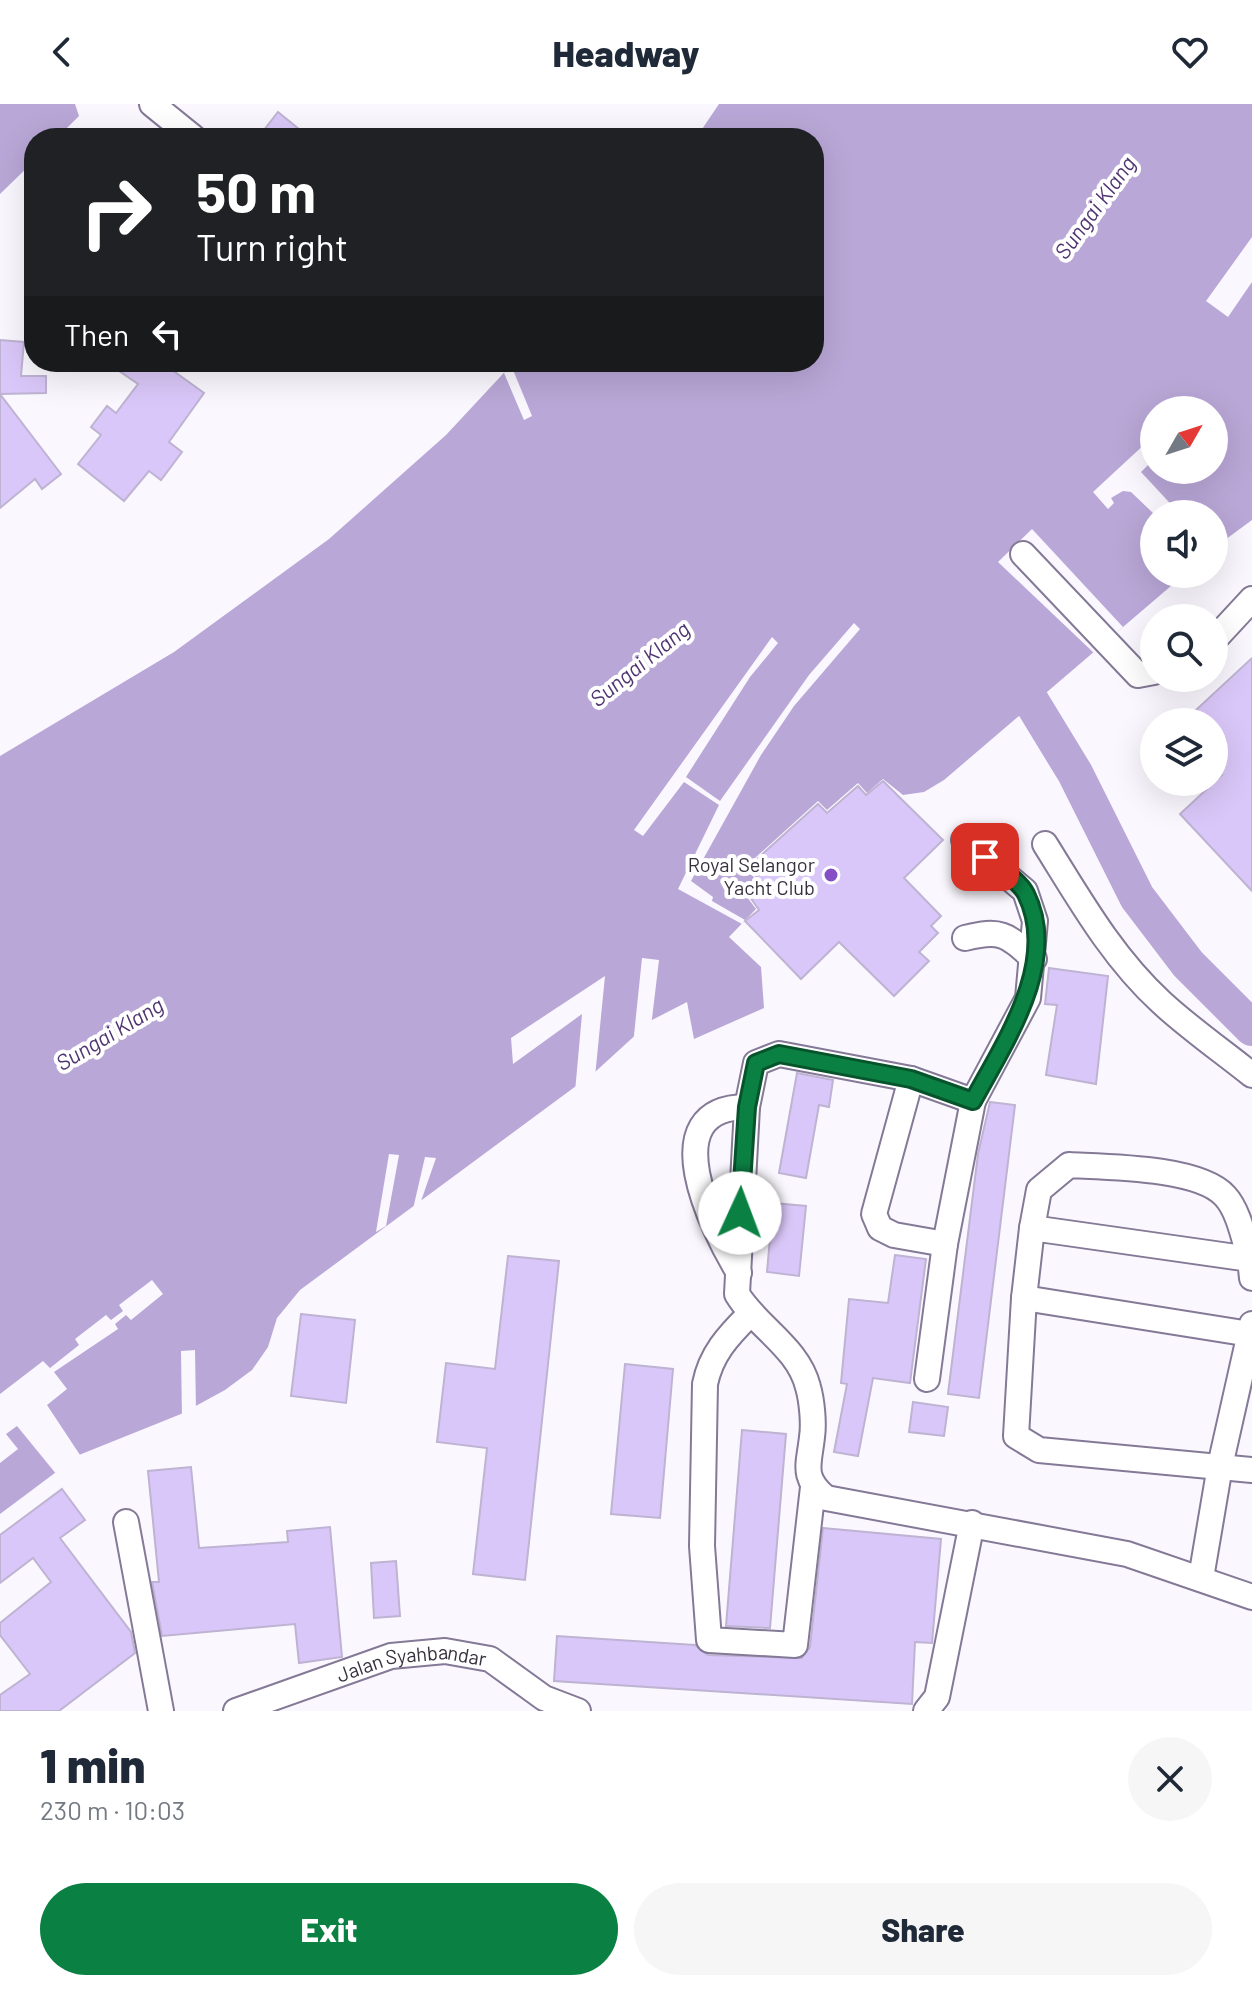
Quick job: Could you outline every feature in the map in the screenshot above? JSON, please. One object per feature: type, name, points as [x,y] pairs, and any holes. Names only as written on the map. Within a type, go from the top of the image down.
[{"type":"street","points":[[152,104],[182,128]]},
{"type":"street","points":[[1023,554],[1140,675]]},
{"type":"street","points":[[1228,625],[1252,599]]},
{"type":"street","points":[[927,1379],[945,1244],[973,1101],[1028,998],[1034,959],[1035,921],[1025,891],[964,840]]},
{"type":"street","points":[[1045,844],[1100,932],[1125,963],[1161,1002],[1252,1075]]},
{"type":"street","points":[[965,938],[987,931],[1009,937],[1034,959]]},
{"type":"street","points":[[749,1315],[724,1341],[709,1363],[705,1384],[702,1546],[709,1640],[795,1645],[813,1487],[805,1460],[812,1437],[808,1387],[774,1333],[749,1315],[737,1294],[747,1107],[756,1063],[779,1054],[911,1079],[973,1101]]},
{"type":"street","points":[[911,1079],[874,1214],[880,1228],[894,1235],[945,1244]]},
{"type":"street","points":[[739,1273],[717,1237],[692,1158],[700,1129],[715,1114],[726,1107],[747,1107]]},
{"type":"street","points":[[1032,1228],[1251,1269],[1226,1196],[1210,1184],[1149,1169],[1069,1165],[1039,1190],[1032,1228],[1024,1298],[1016,1436],[1039,1450],[1252,1470]]},
{"type":"street","points":[[1024,1298],[1251,1329],[1220,1466],[1201,1578]]},
{"type":"street","points":[[813,1487],[826,1498],[852,1505],[972,1523],[1127,1554],[1252,1597]]},
{"type":"street","points":[[126,1522],[161,1711]]},
{"type":"street","points":[[926,1711],[937,1697],[972,1523]]},
{"type":"street","name":"Jalan Syahbandar","points":[[236,1711],[391,1656],[445,1651],[490,1659],[544,1698],[578,1711]]},
{"type":"water","points":[[0,104],[75,104],[79,116],[67,128],[24,128],[24,171],[0,194]]},
{"type":"water","name":"Sungai Klang","points":[[719,104],[1252,104],[1252,520],[1228,538],[1228,500],[1140,500],[1140,588],[1169,588],[1150,604],[1140,604],[1140,612],[944,780],[924,792],[903,795],[883,779],[867,793],[858,783],[827,810],[818,801],[745,867],[760,884],[747,897],[756,909],[729,937],[761,967],[764,1008],[694,1039],[687,1002],[652,1020],[595,1072],[300,1290],[277,1318],[268,1347],[252,1370],[225,1390],[181,1414],[79,1455],[0,1514],[0,756],[174,652],[329,539],[446,435],[505,372],[824,372],[824,128],[703,128]]},
{"type":"pier","points":[[1252,237],[1252,282],[1228,317],[1206,301]]},
{"type":"pier","points":[[514,372],[532,416],[524,420],[504,373]]},
{"type":"pier","points":[[1140,448],[1140,484],[1152,484],[1167,500],[1140,501],[1131,492],[1123,491],[1111,498],[1114,503],[1108,509],[1093,492]]},
{"type":"pier","points":[[1032,529],[1123,627],[1094,653],[998,562]]},
{"type":"pier","points":[[854,623],[860,629],[794,706],[761,755],[691,881],[713,897],[712,901],[745,920],[742,924],[678,889],[719,805],[684,782],[643,836],[634,830],[772,637],[778,643],[750,677],[686,777],[720,801],[809,675]]},
{"type":"pier","points":[[642,958],[659,960],[651,1027],[633,1045]]},
{"type":"pier","points":[[605,976],[595,1077],[575,1092],[582,1014],[513,1064],[511,1038]]},
{"type":"pier","points":[[389,1154],[399,1155],[386,1226],[376,1232]]},
{"type":"pier","points":[[425,1157],[436,1158],[420,1204],[413,1209]]},
{"type":"pier","points":[[152,1280],[163,1294],[131,1320],[126,1315],[115,1324],[118,1329],[54,1372],[67,1389],[47,1405],[82,1458],[57,1475],[17,1426],[6,1434],[18,1449],[0,1463],[0,1394],[43,1361],[50,1368],[79,1345],[75,1339],[106,1315],[111,1320],[123,1311],[119,1305]]},
{"type":"pier","points":[[195,1350],[196,1411],[182,1418],[181,1351]]},
{"type":"building","points":[[278,112],[298,128],[266,128]]},
{"type":"building","points":[[0,340],[24,342],[21,376],[46,376],[46,393],[0,394]]},
{"type":"building","points":[[121,372],[175,372],[204,393],[169,442],[182,452],[161,480],[149,471],[124,501],[78,464],[101,435],[91,427],[107,406],[116,413],[138,384]]},
{"type":"building","points":[[0,394],[61,474],[42,489],[35,479],[0,508]]},
{"type":"building","points":[[1252,658],[1252,891],[1180,814],[1199,796],[1228,796],[1228,708],[1198,708],[1215,692],[1228,692],[1228,680]]},
{"type":"building","name":"Royal Selangor Yacht Club","points":[[883,781],[943,840],[904,878],[941,916],[931,926],[938,933],[919,952],[929,961],[894,996],[839,942],[801,979],[745,921],[759,910],[750,897],[763,884],[748,867],[818,804],[827,813],[858,786],[866,795]]},
{"type":"building","points":[[1049,968],[1108,976],[1096,1084],[1046,1075],[1057,1005],[1045,1004]]},
{"type":"building","points":[[797,1073],[833,1080],[829,1107],[819,1105],[806,1178],[779,1173]]},
{"type":"building","points":[[990,1102],[1015,1105],[979,1398],[948,1394],[978,1154]]},
{"type":"building","points":[[773,1203],[806,1206],[799,1276],[767,1272]]},
{"type":"building","points":[[895,1255],[926,1259],[910,1383],[873,1378],[858,1456],[834,1452],[847,1384],[841,1383],[849,1299],[888,1303]]},
{"type":"building","points":[[508,1256],[559,1261],[525,1580],[473,1574],[487,1448],[437,1442],[446,1363],[495,1369]]},
{"type":"building","points":[[301,1314],[355,1320],[346,1403],[291,1396]]},
{"type":"building","points":[[625,1364],[673,1369],[660,1518],[611,1514]]},
{"type":"building","points":[[913,1402],[948,1407],[944,1436],[909,1432]]},
{"type":"building","points":[[742,1430],[786,1434],[770,1628],[726,1626]]},
{"type":"building","points":[[191,1467],[199,1548],[288,1542],[287,1531],[330,1527],[342,1657],[299,1663],[295,1624],[162,1636],[152,1582],[159,1582],[148,1471]]},
{"type":"building","points":[[62,1489],[85,1520],[60,1538],[131,1632],[135,1653],[59,1711],[0,1711],[0,1695],[30,1674],[0,1635],[0,1623],[51,1582],[33,1558],[0,1583],[0,1535]]},
{"type":"building","points":[[823,1528],[941,1539],[932,1643],[915,1642],[912,1704],[554,1681],[557,1636],[695,1645],[708,1655],[802,1658],[810,1647]]},
{"type":"building","points":[[396,1561],[400,1616],[374,1618],[371,1563]]},
{"type":"waterway","points":[[1008,663],[1075,773],[1137,897],[1188,964],[1252,1028]]},
{"type":"place","name":"Royal Selangor Yacht Club","points":[[831,875]]},
{"type":"route","points":[[740,1213],[747,1107],[756,1063],[779,1054],[911,1079],[973,1101],[1028,998],[1034,959],[1035,921],[1025,891],[985,857]]}]
